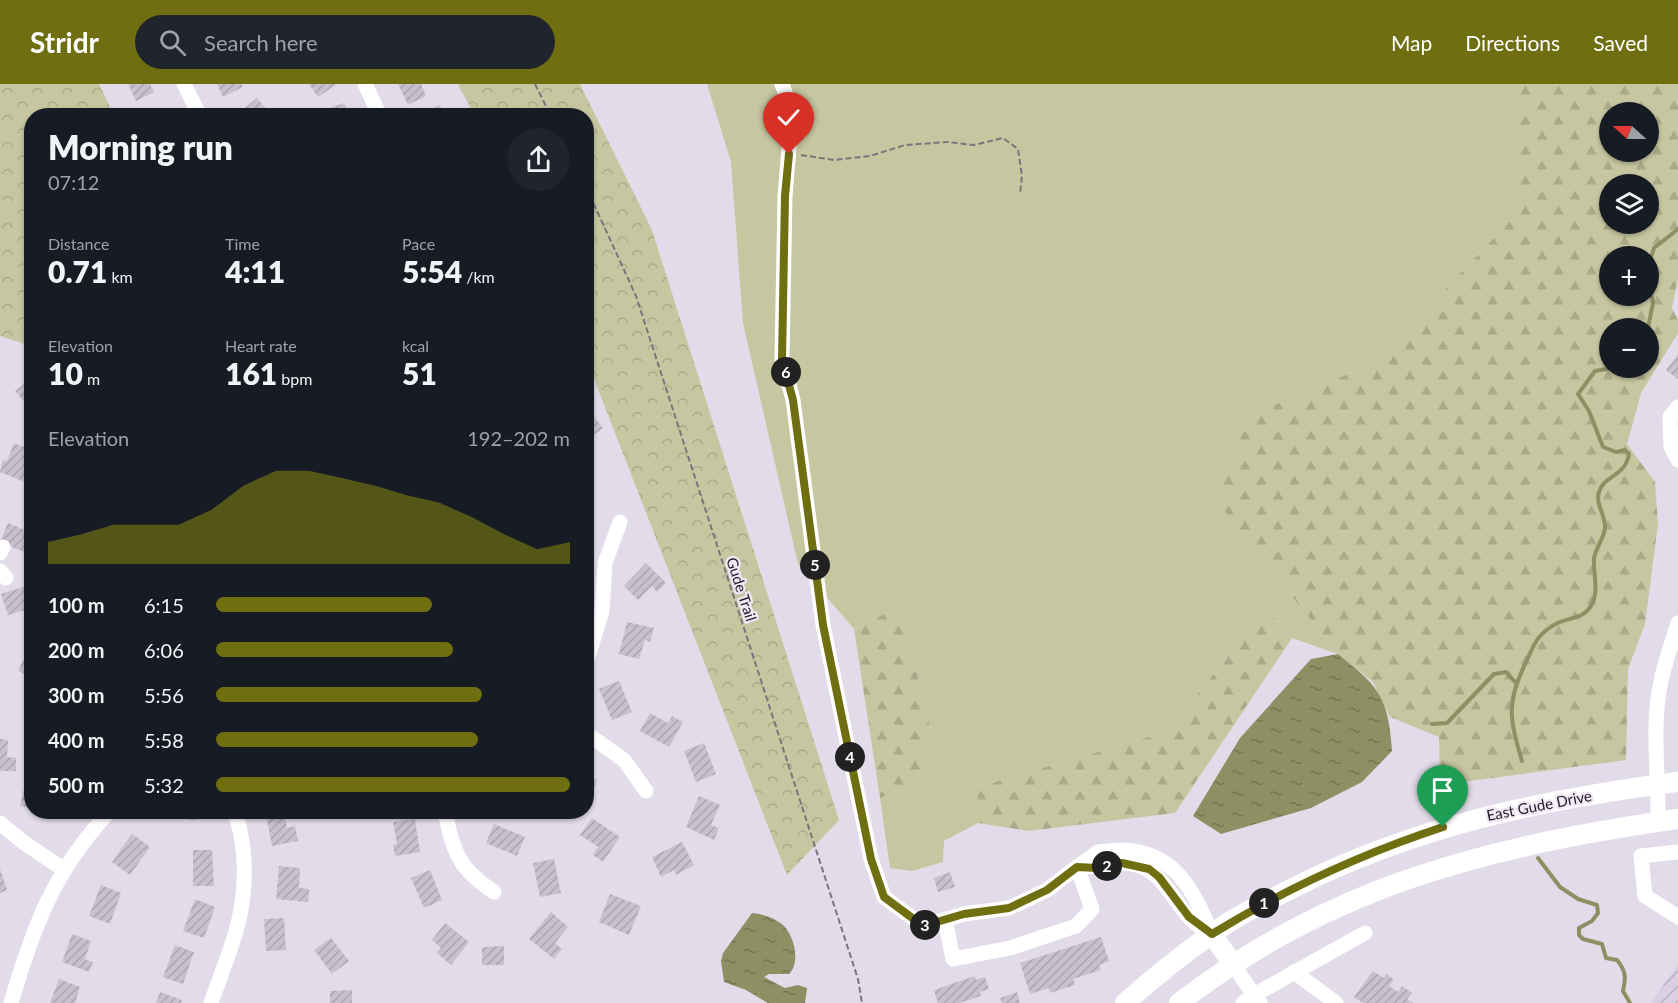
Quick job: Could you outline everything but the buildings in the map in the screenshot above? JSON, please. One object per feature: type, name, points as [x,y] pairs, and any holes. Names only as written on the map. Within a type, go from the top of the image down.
[{"type":"main road","name":"East Gude Drive","points":[[1125,1003],[1212,934],[1272,899],[1331,870],[1433,830],[1525,806],[1669,783]]},
{"type":"main road","points":[[1179,1003],[1232,963],[1294,928],[1399,880],[1507,849],[1586,832],[1678,819]]},
{"type":"main road","points":[[1212,934],[1232,963]]},
{"type":"street","points":[[184,84],[196,108]]},
{"type":"street","points":[[364,84],[376,108]]},
{"type":"street","points":[[782,84],[792,112],[785,196],[782,359],[793,400],[828,648],[871,859],[884,897],[923,926],[945,919],[1009,908],[1047,890],[1098,852],[1141,850],[1156,855],[1194,894],[1212,934]]},
{"type":"street","points":[[1678,407],[1670,417],[1671,447],[1678,460]]},
{"type":"street","points":[[594,638],[602,611],[605,564],[620,522]]},
{"type":"street","points":[[1658,822],[1669,783],[1655,735],[1660,682],[1674,654],[1678,623]]},
{"type":"street","points":[[594,739],[624,760],[646,791]]},
{"type":"street","points":[[7,1000],[37,921],[63,869],[103,819]]},
{"type":"street","points":[[210,1003],[240,923],[245,892],[243,844],[236,819]]},
{"type":"street","points":[[447,819],[458,856],[466,870],[473,878],[494,892]]},
{"type":"street","points":[[0,823],[63,869]]},
{"type":"street","points":[[1678,852],[1641,856],[1645,896],[1678,917]]},
{"type":"street","points":[[945,919],[953,959],[1010,948],[1076,926],[1092,909],[1077,867]]},
{"type":"street","points":[[1232,963],[1252,1000],[1294,972],[1365,933]]},
{"type":"street","points":[[1294,972],[1336,1003]]},
{"type":"path","points":[[535,84],[547,108]]},
{"type":"path","points":[[789,154],[834,160],[870,156],[905,145],[948,142],[974,145],[1003,138],[1018,149],[1022,176],[1020,194]]},
{"type":"path","name":"Gude Trail","points":[[594,205],[636,296],[858,979],[862,1003]]},
{"type":"shaded area","points":[[1678,964],[1678,1003],[1651,1003]]},
{"type":"green space","points":[[0,84],[99,84],[111,108],[24,108],[24,344],[0,336]]},
{"type":"green space","points":[[458,84],[580,84],[592,108],[470,108]]},
{"type":"green space","points":[[707,84],[1513,84],[1513,218],[1386,351],[1346,375],[1217,501],[1338,654],[1292,638],[1265,608],[1169,731],[978,787],[978,823],[944,841],[943,862],[912,871],[890,868],[880,798],[915,784],[932,734],[900,606],[854,629],[798,564],[743,323],[731,162]]},
{"type":"green space","points":[[1513,84],[1678,84],[1678,279],[1672,308],[1678,320],[1678,333],[1659,364],[1659,318],[1599,318],[1599,378],[1650,378],[1641,393],[1627,444],[1655,482],[1658,524],[1645,624],[1628,669],[1626,760],[1440,785],[1439,737],[1390,717],[1373,682],[1338,654],[1217,502],[1249,416],[1346,375],[1386,351],[1513,218]]},
{"type":"green space","points":[[594,112],[652,230],[839,820],[787,875],[594,379]]},
{"type":"green space","points":[[900,606],[932,734],[915,784],[880,798],[854,629]]},
{"type":"green space","points":[[1265,608],[1292,638],[1175,813],[1029,831],[978,823],[978,787],[1169,731]]},
{"type":"water","points":[[1338,654],[1363,675],[1379,694],[1388,717],[1392,751],[1362,782],[1311,808],[1221,834],[1193,816],[1240,738],[1311,659]]},
{"type":"water","points":[[752,913],[769,917],[783,925],[795,949],[795,963],[789,974],[769,974],[764,977],[785,988],[798,985],[807,988],[805,1003],[768,1003],[746,990],[724,982],[721,961],[723,953]]},
{"type":"waterway","points":[[1657,246],[1678,229]]},
{"type":"waterway","points":[[1650,318],[1652,306]]},
{"type":"waterway","points":[[1522,761],[1512,721],[1513,699],[1520,675],[1540,636],[1554,625],[1580,616],[1592,604],[1595,587],[1594,558],[1605,528],[1598,496],[1605,482],[1624,467],[1629,454],[1625,450],[1616,452],[1603,447],[1589,411],[1578,394],[1595,371],[1599,370]]},
{"type":"waterway","points":[[1432,724],[1447,723],[1494,674],[1506,672],[1516,683]]},
{"type":"waterway","points":[[1538,858],[1560,887],[1578,899],[1597,905],[1598,913],[1592,921],[1579,928],[1579,935],[1583,939],[1602,944],[1606,958],[1617,960],[1624,974],[1623,991],[1630,1003]]},
{"type":"route","points":[[789,154],[785,196],[782,359],[793,400],[823,625],[871,859],[884,897],[923,926],[964,914],[1009,908],[1047,890],[1077,867],[1097,868],[1122,863],[1149,869],[1170,889],[1189,917],[1212,934],[1240,916],[1331,870],[1385,847],[1443,827]]}]
